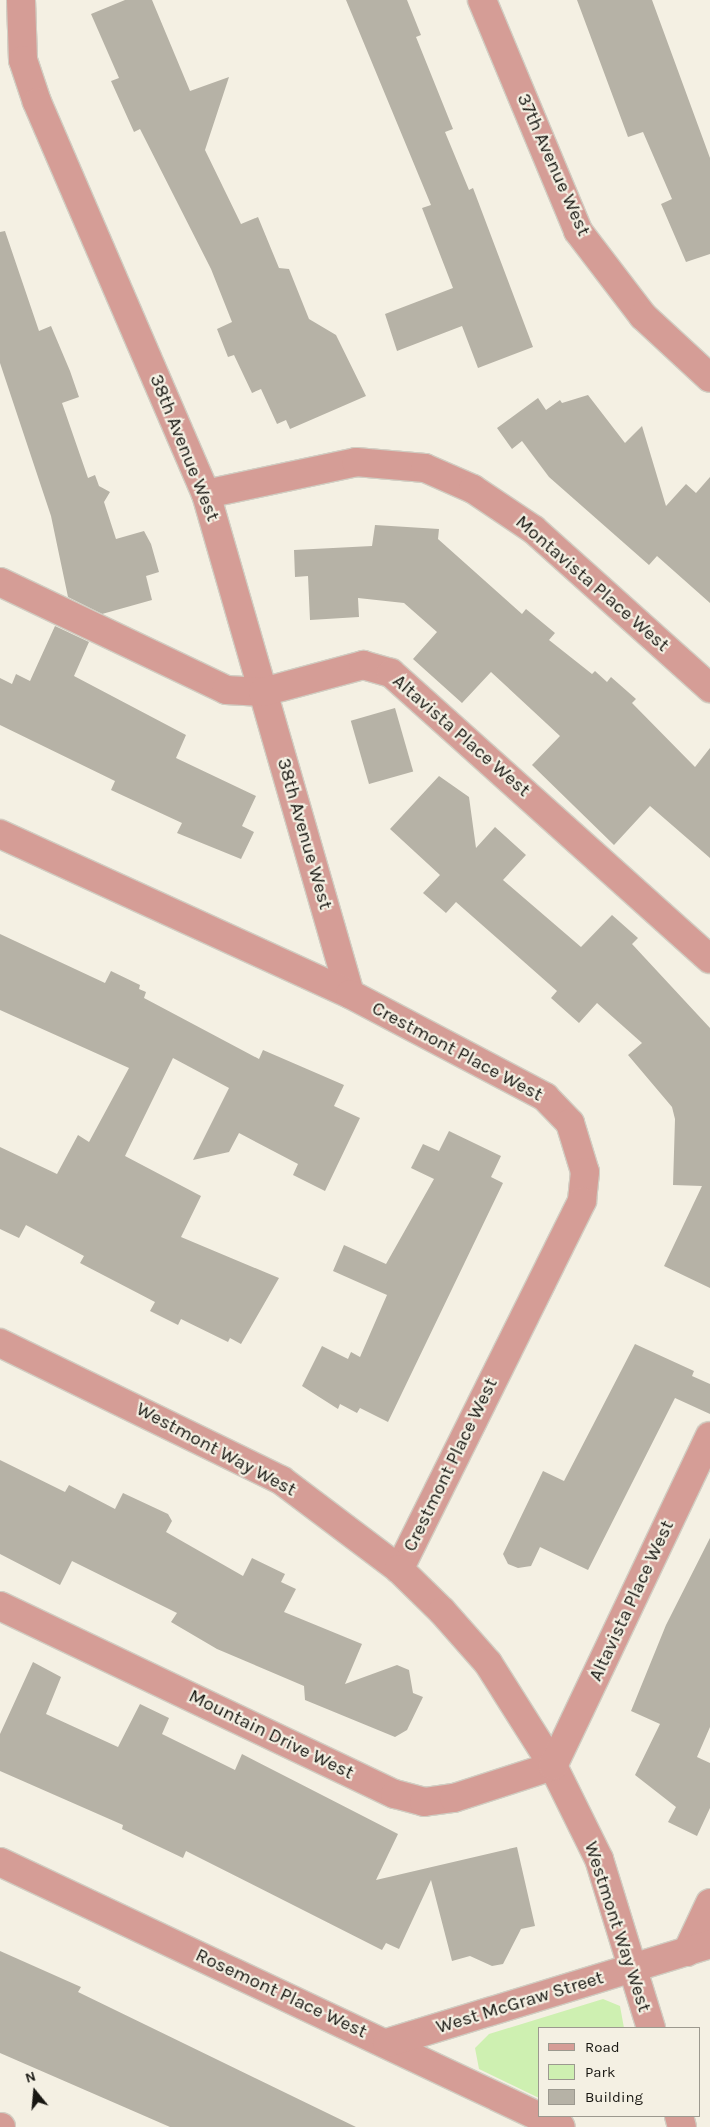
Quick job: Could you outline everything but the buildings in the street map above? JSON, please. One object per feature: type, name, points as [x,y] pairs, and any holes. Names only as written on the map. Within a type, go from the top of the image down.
[{"type":"street","name":"38th Avenue West","points":[[20,0],[23,60],[37,102],[206,494],[350,994]]},
{"type":"street","name":"37th Avenue West","points":[[482,0],[578,231],[643,316],[710,378]]},
{"type":"street","name":"Montavista Place West","points":[[206,494],[356,462],[424,468],[473,489],[534,530],[710,688]]},
{"type":"street","name":"Altavista Place West","points":[[0,582],[226,690],[263,692],[363,665],[390,672],[710,960]]},
{"type":"street","name":"Crestmont Place West","points":[[0,834],[350,994],[545,1097],[570,1123],[585,1172],[582,1201],[399,1569]]},
{"type":"street","name":"Westmont Way West","points":[[0,1343],[280,1480],[399,1569],[488,1663],[553,1766],[599,1860],[651,2027]]},
{"type":"street","name":"Altavista Place West","points":[[553,1766],[710,1436]]},
{"type":"street","name":"Mountain Drive West","points":[[0,1606],[395,1794],[424,1802],[454,1798],[553,1766]]},
{"type":"street","name":"Rosemont Place West","points":[[0,1862],[538,2116]]},
{"type":"street","points":[[698,1948],[710,1903]]},
{"type":"street","name":"West McGraw Street","points":[[387,2043],[698,1948]]},
{"type":"street","name":"Rosemont Place West","points":[[540,2117],[561,2127]]},
{"type":"green space","points":[[603,1999],[620,2006],[624,2027],[538,2027],[538,2098],[479,2069],[475,2048],[489,2034]]}]
